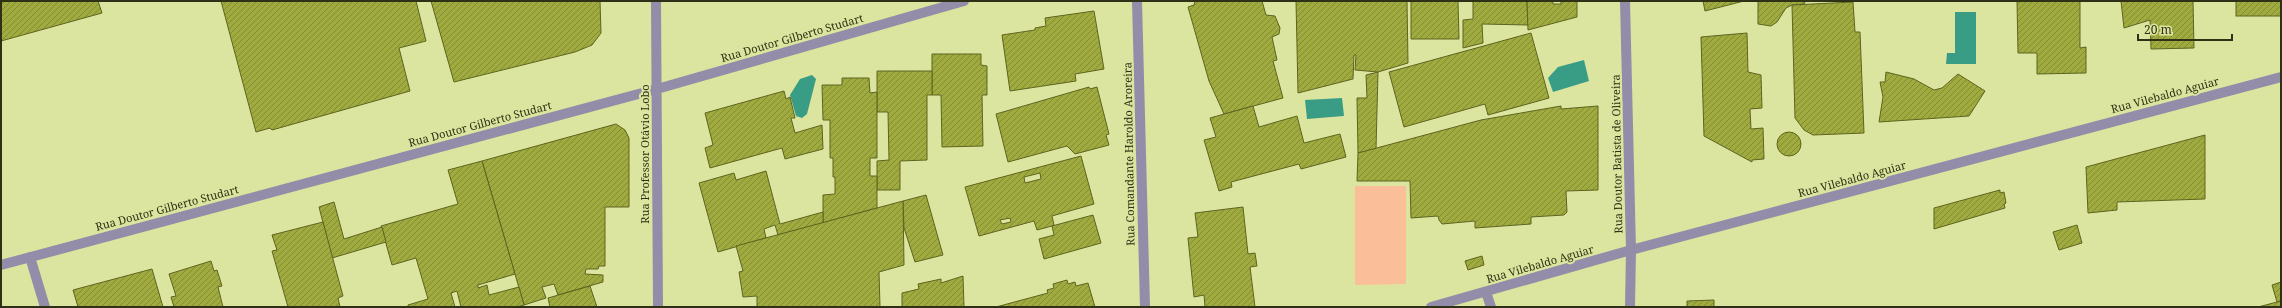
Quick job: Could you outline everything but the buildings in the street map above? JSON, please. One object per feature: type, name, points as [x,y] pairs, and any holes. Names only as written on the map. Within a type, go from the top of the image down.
[{"type":"street","name":"Rua Professor Otávio Lobo","points":[[656,1],[658,307]]},
{"type":"street","name":"Rua Doutor Gilberto Studart","points":[[1,265],[657,89],[964,1]]},
{"type":"street","name":"Rua Comandante Haroldo Aroreira","points":[[1137,1],[1145,307]]},
{"type":"street","name":"Rua Doutor Batista de Oliveira","points":[[1625,1],[1631,250],[1630,307]]},
{"type":"street","name":"Rua Vilebaldo Aguiar","points":[[1431,307],[1631,250],[2281,77]]},
{"type":"street","points":[[30,257],[45,307]]},
{"type":"street","points":[[1486,292],[1491,307]]},
{"type":"shaded area","points":[[1355,186],[1406,186],[1406,284],[1355,285]]},
{"type":"water","points":[[1955,12],[1976,12],[1976,64],[1946,64],[1947,53],[1955,53]]},
{"type":"water","points":[[1584,60],[1589,81],[1553,92],[1548,78],[1558,67]]},
{"type":"water","points":[[812,75],[816,79],[807,114],[802,118],[796,116],[790,95],[800,79]]},
{"type":"water","points":[[1342,98],[1344,116],[1307,119],[1305,100]]}]
